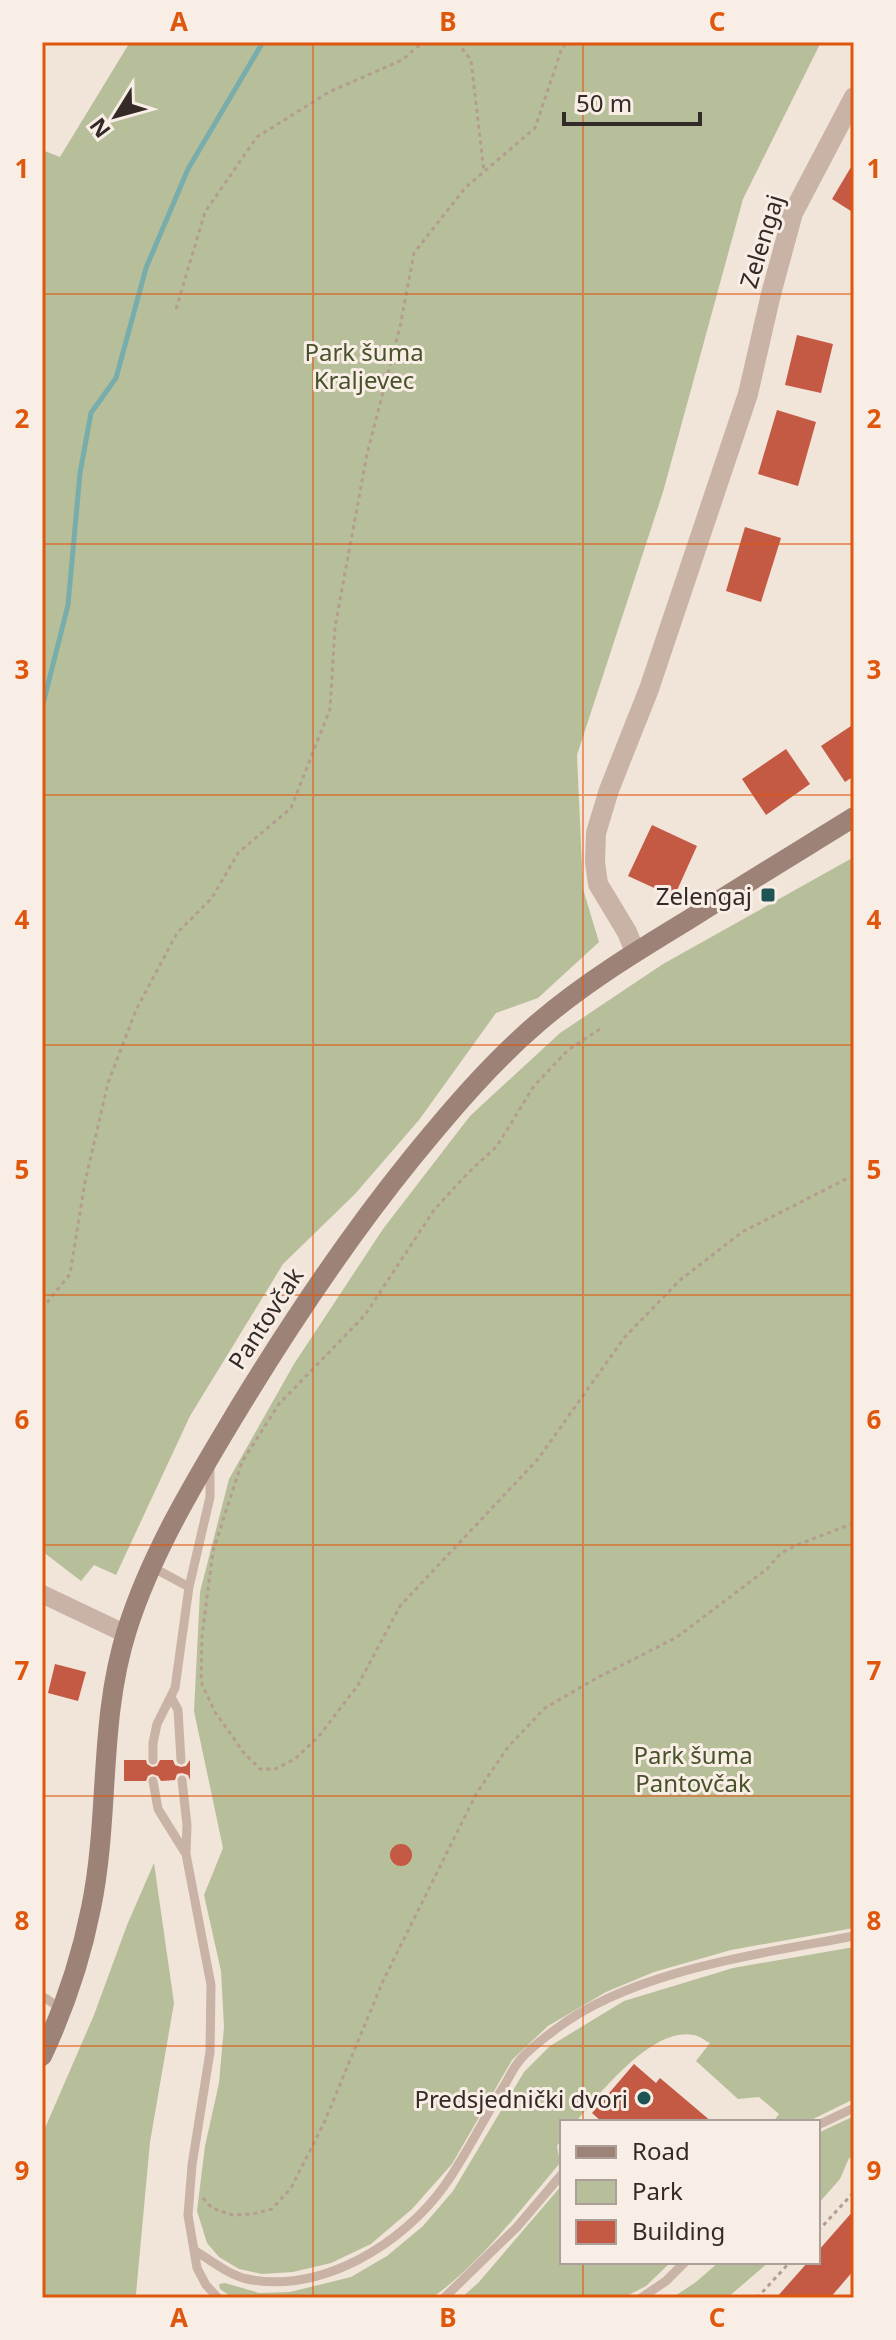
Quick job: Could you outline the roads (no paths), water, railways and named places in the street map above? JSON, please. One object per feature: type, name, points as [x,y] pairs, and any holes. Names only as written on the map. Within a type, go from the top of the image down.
[{"type":"main road","name":"Pantovčak","points":[[42,2056],[73,1979],[92,1907],[107,1739],[115,1678],[126,1634],[152,1567],[210,1457],[273,1352],[327,1270],[445,1118],[505,1053],[587,984],[854,817]]},
{"type":"street","name":"Zelengaj","points":[[635,952],[627,932],[598,884],[596,833],[649,689],[748,394],[793,213],[854,97]]},
{"type":"street","points":[[42,1594],[126,1634]]},
{"type":"lane","points":[[153,1760],[157,1724],[171,1697],[179,1670],[189,1587],[210,1497],[210,1457]]},
{"type":"lane","points":[[152,1567],[189,1587]]},
{"type":"lane","points":[[171,1697],[180,1720],[181,1760]]},
{"type":"lane","points":[[182,1780],[187,1825],[186,1854],[211,1985],[210,2052],[188,2215],[197,2268],[218,2298]]},
{"type":"lane","points":[[153,1781],[158,1809],[186,1854]]},
{"type":"lane","points":[[194,2250],[245,2278],[268,2280],[294,2281],[331,2271],[361,2258],[419,2216],[445,2185],[520,2060],[557,2028],[594,2004],[643,1983],[854,1936]]},
{"type":"lane","points":[[42,1996],[62,2009]]},
{"type":"lane","points":[[820,2124],[854,2108]]},
{"type":"lane","points":[[444,2298],[517,2227],[560,2176]]},
{"type":"lane","points":[[641,2298],[666,2281],[683,2264]]},
{"type":"waterway","points":[[42,708],[68,605],[80,473],[91,413],[116,378],[146,268],[188,169],[263,42]]},
{"type":"place","name":"Zelengaj","points":[[768,895]]},
{"type":"place","name":"Predsjednički dvori","points":[[644,2098]]},
{"type":"park label","name":"Park šuma Kraljevec","points":[[364,365]]},
{"type":"park label","name":"Park šuma Pantovčak","points":[[693,1768]]}]
